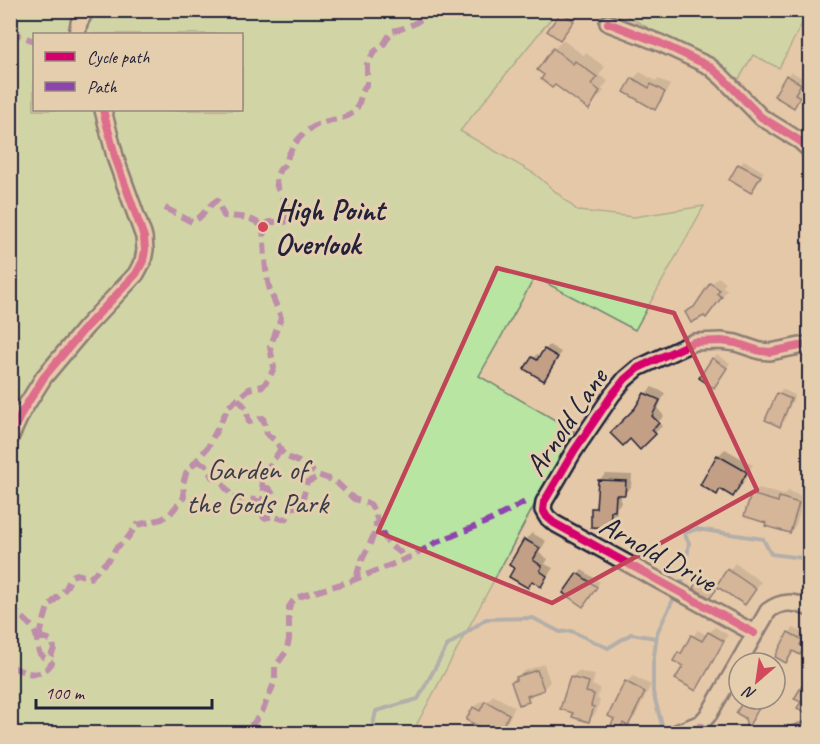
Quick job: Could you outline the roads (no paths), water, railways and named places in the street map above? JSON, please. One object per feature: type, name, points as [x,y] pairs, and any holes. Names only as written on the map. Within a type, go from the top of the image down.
[{"type":"street","points":[[77,33],[79,23],[86,10]]},
{"type":"street","points":[[608,22],[709,66],[761,117],[800,141],[810,150]]},
{"type":"street","points":[[10,438],[22,412],[44,377],[86,327],[136,274],[143,261],[144,237],[116,160],[103,111]]},
{"type":"street","name":"Arnold Lane","points":[[543,510],[544,502],[574,451],[612,395],[638,368],[694,342],[721,340],[770,352],[810,344]]},
{"type":"street","name":"Arnold Drive","points":[[543,510],[547,517],[555,523],[754,633]]},
{"type":"street","points":[[674,734],[701,723],[709,714],[768,611],[777,604],[787,602],[810,608]]},
{"type":"waterway","points":[[682,583],[689,543],[684,533],[697,529],[763,539],[771,554],[810,559]]},
{"type":"waterway","points":[[663,729],[653,692],[653,664],[657,633],[673,600]]},
{"type":"waterway","points":[[371,734],[376,711],[418,699],[447,646],[486,619],[533,618],[560,632],[571,631],[608,648],[631,634],[656,638]]},
{"type":"place","name":"High Point Overlook","points":[[263,227]]},
{"type":"park label","name":"Garden of the Gods Park","points":[[257,486]]}]
